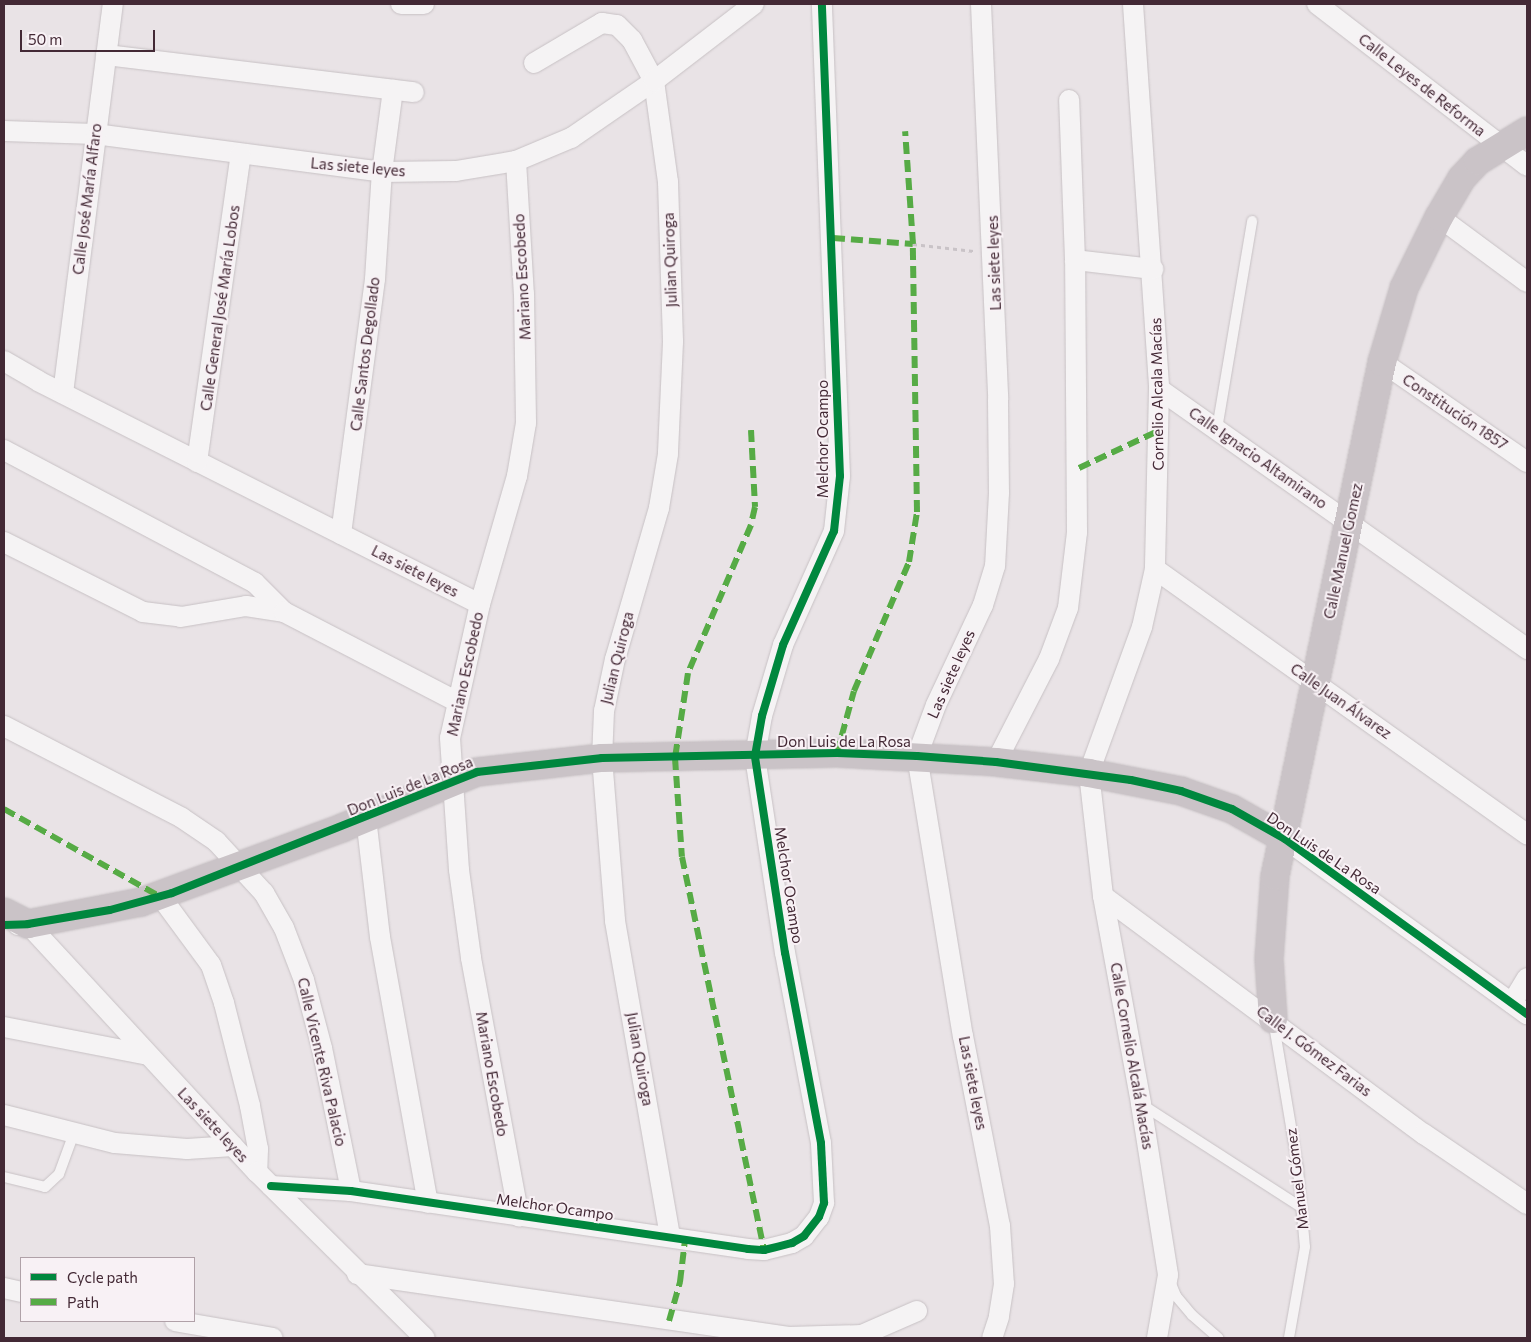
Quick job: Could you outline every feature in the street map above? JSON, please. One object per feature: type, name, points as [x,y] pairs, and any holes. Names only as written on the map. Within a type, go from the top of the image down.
[{"type":"street","name":"Calle José María Alfaro","points":[[63,394],[113,4]]},
{"type":"street","points":[[401,4],[424,4]]},
{"type":"street","name":"Las siete leyes","points":[[4,131],[95,134],[382,172],[456,171],[516,161],[571,138],[654,81],[754,4]]},
{"type":"street","name":"Melchor Ocampo","points":[[264,1178],[519,1217],[670,1236],[742,1249],[780,1248],[804,1236],[819,1217],[824,1203],[821,1143],[785,953],[755,756],[762,716],[783,645],[834,531],[840,476],[822,4]]},
{"type":"street","name":"Las siete leyes","points":[[981,4],[994,254],[999,484],[995,566],[983,605],[936,705],[917,756],[962,1026],[1001,1236],[1004,1284],[999,1317],[992,1338]]},
{"type":"street","name":"Cornelio Alcala Macías","points":[[1089,773],[1142,626],[1156,569],[1159,389],[1153,269],[1133,4]]},
{"type":"street","name":"Calle Leyes de Reforma","points":[[1317,4],[1527,166]]},
{"type":"street","points":[[534,63],[602,22],[617,25],[632,40],[654,81]]},
{"type":"street","points":[[106,55],[414,92]]},
{"type":"street","name":"Julian Quiroga","points":[[654,81],[668,182],[673,342],[670,428],[659,508],[625,621],[604,711],[602,758],[615,921],[670,1236]]},
{"type":"street","name":"Calle Santos Degollado","points":[[341,534],[375,279],[382,172],[393,90]]},
{"type":"street","points":[[996,762],[1049,659],[1068,608],[1077,532],[1079,468],[1075,260],[1068,100]]},
{"type":"street","name":"Calle Manuel Gomez","points":[[1273,1019],[1269,959],[1275,876],[1285,839],[1315,683],[1382,362],[1404,288],[1439,217],[1462,178],[1478,161],[1527,131]]},
{"type":"street","name":"Calle General José María Lobos","points":[[197,462],[241,154]]},
{"type":"street","name":"Mariano Escobedo","points":[[516,161],[525,314],[526,423],[517,476],[480,604],[456,701],[450,738],[451,783],[471,958],[519,1217]]},
{"type":"street","points":[[1439,217],[1527,282]]},
{"type":"street","points":[[1075,260],[1153,269]]},
{"type":"street","name":"Las siete leyes","points":[[4,361],[63,394],[480,604]]},
{"type":"street","name":"Constitución 1857","points":[[1382,362],[1527,462]]},
{"type":"street","name":"Calle Ignacio Altamirano","points":[[1159,389],[1527,649]]},
{"type":"street","points":[[4,450],[255,583],[284,612],[456,701]]},
{"type":"street","points":[[4,542],[143,612],[181,617],[246,606],[284,612]]},
{"type":"street","name":"Calle Juan Álvarez","points":[[1156,569],[1527,834]]},
{"type":"street","name":"Calle Vicente Riva Palacio","points":[[4,726],[182,818],[216,841],[242,866],[264,893],[284,928],[304,980],[322,1048],[351,1191]]},
{"type":"street","name":"Don Luis de La Rosa","points":[[16,925],[110,910],[161,896],[366,818],[477,772],[522,764],[602,758],[837,753],[917,756],[996,762],[1089,773],[1181,790],[1232,809],[1285,839],[1520,1009]]},
{"type":"street","name":"Calle Cornelio Alcalá Macías","points":[[1089,773],[1103,896],[1141,1104],[1168,1275],[1157,1338]]},
{"type":"street","points":[[366,818],[380,937],[428,1203]]},
{"type":"street","points":[[161,896],[199,946],[211,966],[222,996],[250,1106],[264,1178]]},
{"type":"street","name":"Calle J. Gómez Farias","points":[[1103,896],[1273,1019],[1424,1134],[1527,1204]]},
{"type":"street","name":"Las siete leyes","points":[[4,912],[148,1055],[357,1274],[426,1338]]},
{"type":"street","points":[[1520,1009],[1527,978]]},
{"type":"street","points":[[4,1028],[148,1055]]},
{"type":"street","points":[[4,1115],[124,1144],[187,1149],[233,1146]]},
{"type":"street","points":[[357,1274],[788,1337],[862,1335],[918,1311]]},
{"type":"street","points":[[4,1288],[20,1292]]},
{"type":"street","points":[[181,1322],[273,1338]]},
{"type":"lane","points":[[1217,429],[1252,220]]},
{"type":"lane","name":"Manuel Gómez","points":[[1273,1019],[1301,1207],[1305,1247],[1289,1338]]},
{"type":"lane","points":[[1141,1104],[1301,1207]]},
{"type":"lane","points":[[4,1177],[45,1187],[59,1174],[74,1133]]},
{"type":"lane","points":[[1168,1275],[1176,1296],[1218,1338]]},
{"type":"path","points":[[913,244],[994,254]]},
{"type":"marked path","points":[[837,753],[854,691],[909,562],[917,512],[913,244],[905,131]]},
{"type":"marked path","points":[[833,238],[913,244]]},
{"type":"marked path","points":[[751,430],[755,507],[751,525],[688,673],[675,758],[682,857],[764,1250]]},
{"type":"marked path","points":[[1079,468],[1160,430]]},
{"type":"marked path","points":[[4,809],[161,897]]},
{"type":"marked path","points":[[669,1321],[680,1282],[685,1240]]},
{"type":"cycle path","points":[[271,1186],[351,1191],[764,1250],[792,1243],[804,1236],[819,1217],[824,1203],[821,1143],[785,953],[755,756],[762,716],[783,645],[834,531],[840,476],[822,4]]},
{"type":"cycle path","points":[[4,925],[28,924],[110,910],[172,893],[477,772],[602,758],[837,753],[917,756],[996,762],[1131,780],[1181,791],[1232,809],[1285,839],[1527,1014]]}]
